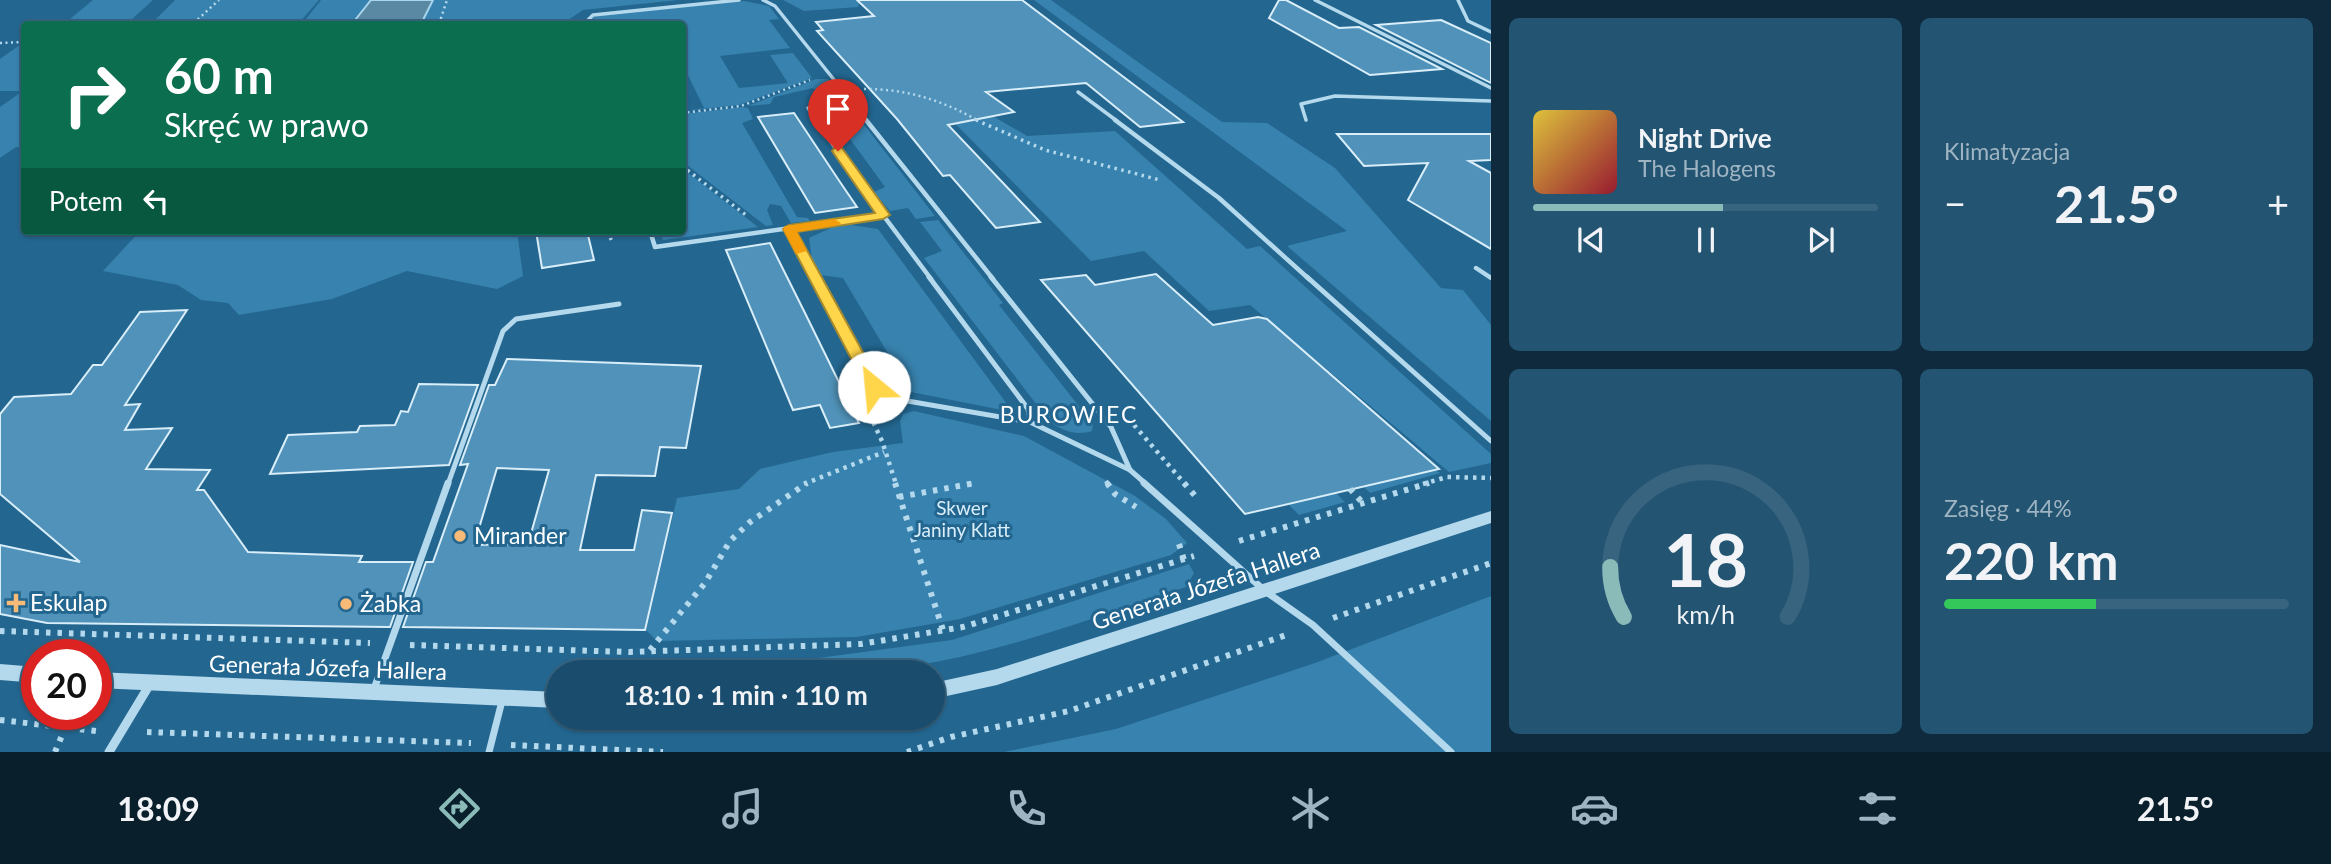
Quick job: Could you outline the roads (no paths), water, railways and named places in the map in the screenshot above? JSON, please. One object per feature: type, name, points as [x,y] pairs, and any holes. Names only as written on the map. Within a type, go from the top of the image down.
[{"type":"street","name":"Generała Józefa Hallera","points":[[945,688],[997,677],[1491,517]]},
{"type":"street","points":[[0,672],[21,674]]},
{"type":"street","name":"Generała Józefa Hallera","points":[[112,682],[546,700]]},
{"type":"street","points":[[109,752],[150,684]]},
{"type":"lane","points":[[587,21],[593,15],[614,12],[739,0]]},
{"type":"lane","points":[[763,0],[775,6],[1111,427],[1130,470]]},
{"type":"lane","points":[[1315,0],[1491,88]]},
{"type":"lane","points":[[1458,0],[1468,21],[1491,32]]},
{"type":"lane","points":[[1079,92],[1219,198],[1491,441]]},
{"type":"lane","points":[[1306,120],[1301,104],[1335,96],[1491,101]]},
{"type":"lane","points":[[808,108],[883,215],[1028,409],[1030,422]]},
{"type":"lane","points":[[651,235],[655,247],[883,215]]},
{"type":"lane","points":[[789,229],[874,387],[890,398],[1030,422],[1130,470],[1219,547],[1265,592],[1313,625],[1451,752]]},
{"type":"lane","points":[[1476,268],[1491,278]]},
{"type":"lane","points":[[373,692],[503,331],[516,319],[619,304]]},
{"type":"lane","points":[[490,748],[503,698]]},
{"type":"place","name":"Mirander","points":[[460,536]]},
{"type":"place","name":"Eskulap","points":[[16,603]]},
{"type":"place","name":"Żabka","points":[[346,604]]},
{"type":"district","name":"BUROWIEC","points":[[1069,415]]},
{"type":"park label","name":"Skwer Janiny Klatt","points":[[962,519]]}]
